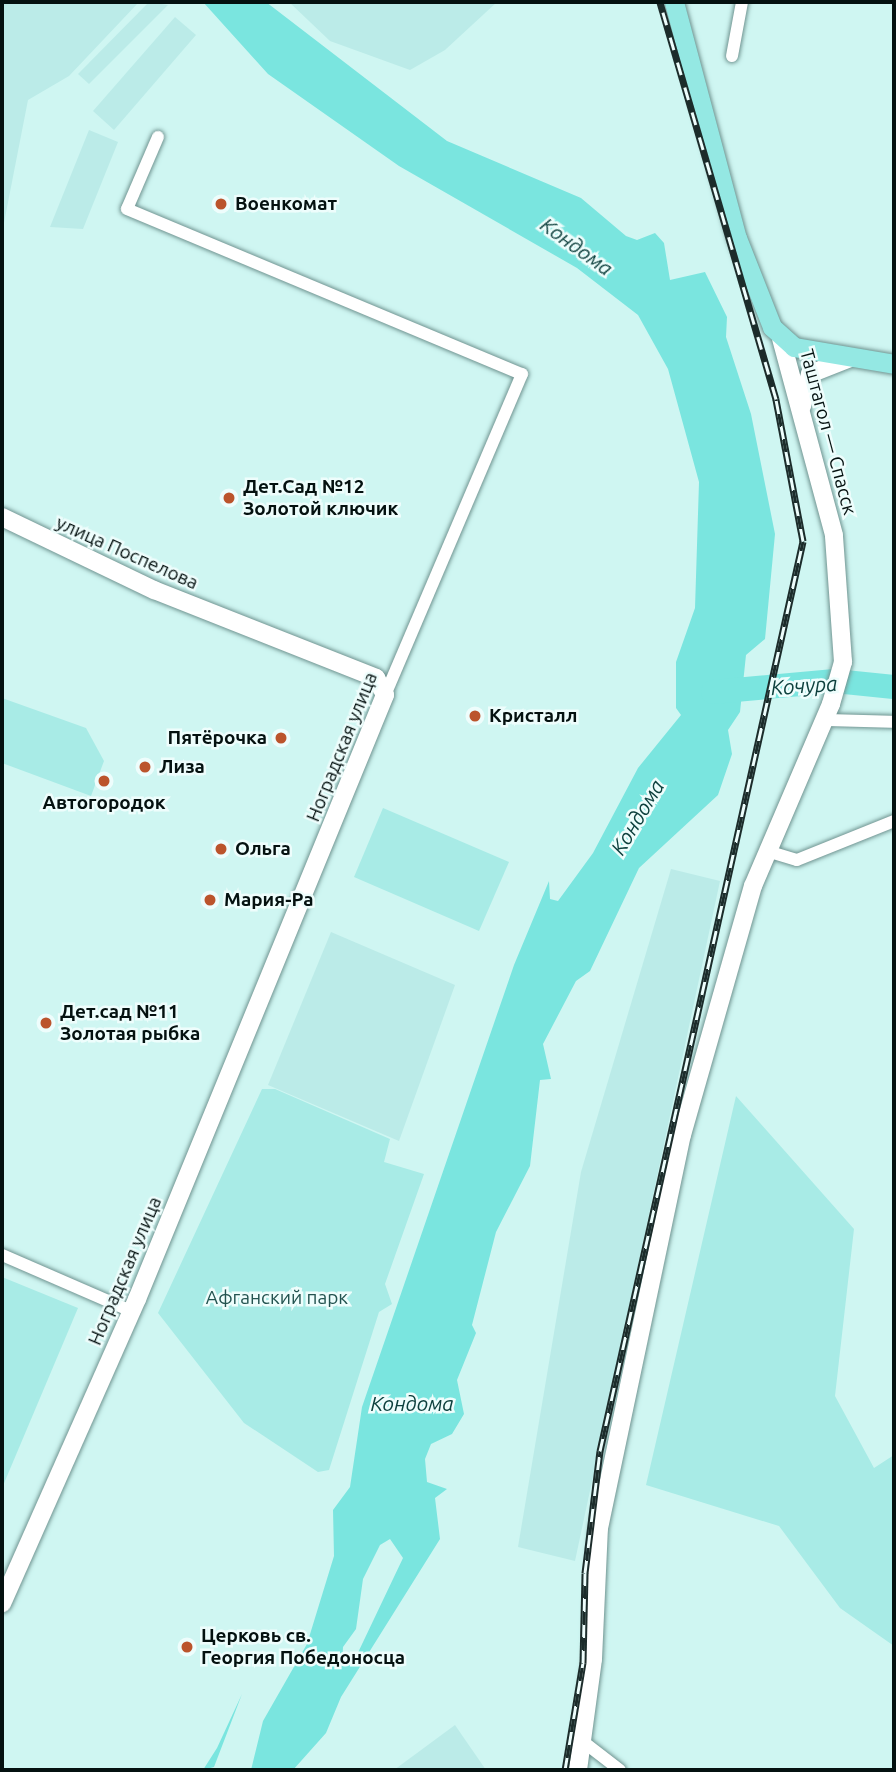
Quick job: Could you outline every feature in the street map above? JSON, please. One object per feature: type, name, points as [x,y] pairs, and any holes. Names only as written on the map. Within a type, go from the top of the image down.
[{"type":"main road","points":[[674,2],[737,238],[781,339],[809,350],[860,356],[894,364]]},
{"type":"street","points":[[732,56],[743,2]]},
{"type":"street","name":"Ноградская улица","points":[[2,1603],[131,1311],[385,695],[522,374],[127,209],[158,137]]},
{"type":"street","name":"Таштагол — Спасск","points":[[578,1770],[598,1528],[682,1135],[767,851],[827,712],[843,663],[834,535],[802,406],[781,339]]},
{"type":"street","points":[[802,406],[819,366],[860,356]]},
{"type":"street","name":"улица Поспелова","points":[[2,517],[236,625],[376,678],[385,695]]},
{"type":"street","points":[[827,712],[894,722]]},
{"type":"street","points":[[767,851],[797,860],[894,821]]},
{"type":"street","points":[[2,1255],[131,1311]]},
{"type":"street","points":[[581,1740],[620,1770]]},
{"type":"shaded area","points":[[2,2],[139,2],[69,76],[28,100],[2,233]]},
{"type":"shaded area","points":[[149,2],[168,5],[89,84],[78,74]]},
{"type":"shaded area","points":[[289,2],[497,2],[445,50],[410,70],[330,41]]},
{"type":"shaded area","points":[[175,17],[196,35],[114,130],[93,111]]},
{"type":"shaded area","points":[[89,130],[118,142],[83,229],[50,227]]},
{"type":"shaded area","points":[[671,869],[720,881],[575,1561],[518,1547],[581,1172]]},
{"type":"shaded area","points":[[331,932],[455,985],[399,1141],[268,1085]]},
{"type":"shaded area","points":[[455,1725],[486,1770],[394,1770]]},
{"type":"green space","points":[[2,698],[86,728],[104,761],[91,796],[2,763]]},
{"type":"green space","points":[[383,808],[509,862],[479,931],[354,877]]},
{"type":"green space","name":"Афганский парк","points":[[262,1089],[275,1089],[390,1139],[384,1162],[424,1174],[385,1284],[392,1304],[379,1312],[329,1470],[318,1472],[244,1423],[158,1313]]},
{"type":"green space","points":[[736,1096],[854,1229],[835,1396],[874,1468],[894,1455],[894,1646],[840,1608],[779,1526],[646,1485]]},
{"type":"green space","points":[[2,1277],[78,1308],[2,1488]]},
{"type":"water","name":"Кондома","points":[[203,2],[266,2],[447,141],[581,198],[626,236],[637,240],[655,233],[664,243],[670,280],[705,272],[727,317],[726,337],[751,414],[775,534],[765,639],[746,655],[740,712],[728,730],[732,754],[718,795],[639,868],[590,971],[576,981],[543,1044],[551,1079],[540,1080],[530,1166],[496,1232],[472,1325],[476,1333],[457,1380],[464,1414],[452,1434],[431,1444],[425,1459],[427,1482],[447,1489],[435,1498],[440,1539],[341,1697],[326,1733],[293,1770],[251,1770],[263,1721],[307,1644],[334,1556],[333,1510],[350,1487],[362,1407],[514,965],[549,881],[550,899],[558,901],[593,853],[638,768],[681,715],[676,708],[676,662],[695,608],[699,482],[668,369],[638,315],[577,268],[399,166],[268,74]],"holes":[[[390,1539],[403,1558],[354,1661],[342,1664],[343,1647],[356,1629],[363,1579],[380,1545]]]},
{"type":"water","points":[[242,1694],[214,1767],[203,1770],[217,1748]]},
{"type":"waterway","name":"Кочура","points":[[713,692],[835,681],[894,687]]},
{"type":"railway","points":[[565,1770],[583,1663],[585,1573],[600,1451],[803,541],[776,399],[660,2]]},
{"type":"place","name":"Военкомат","points":[[221,204]]},
{"type":"place","name":"Дет.Сад №12 Золотой ключик","points":[[229,498]]},
{"type":"place","name":"Кристалл","points":[[475,716]]},
{"type":"place","name":"Пятёрочка","points":[[281,738]]},
{"type":"place","name":"Лиза","points":[[145,767]]},
{"type":"place","name":"Автогородок","points":[[104,781]]},
{"type":"place","name":"Ольга","points":[[221,849]]},
{"type":"place","name":"Мария-Ра","points":[[210,900]]},
{"type":"place","name":"Дет.сад №11 Золотая рыбка","points":[[46,1023]]},
{"type":"place","name":"Церковь св. Георгия Победоносца","points":[[187,1647]]}]
